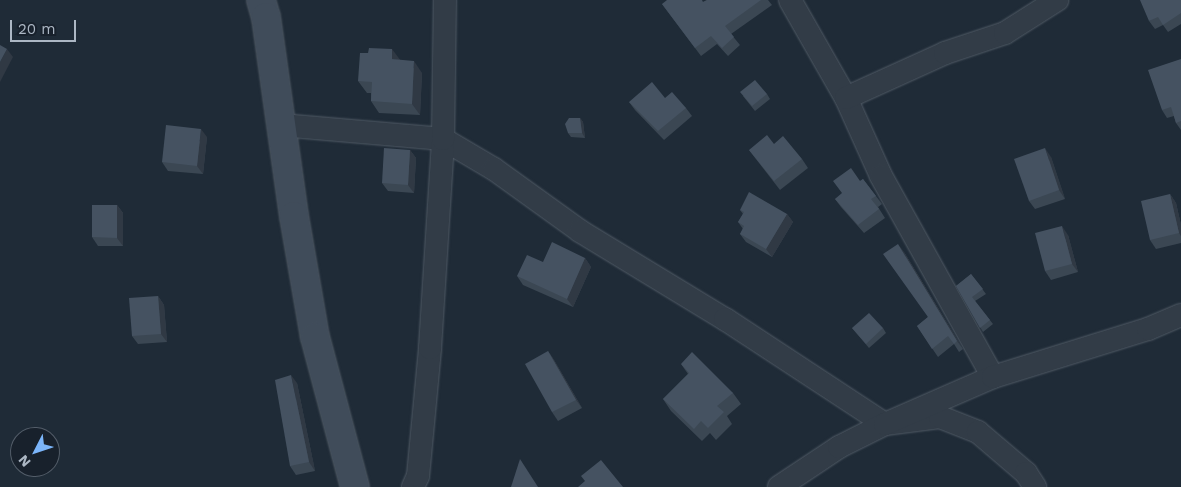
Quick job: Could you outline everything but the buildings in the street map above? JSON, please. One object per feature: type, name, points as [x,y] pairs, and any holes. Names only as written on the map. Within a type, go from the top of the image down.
[{"type":"street","points":[[261,0],[266,17],[280,125],[315,337],[355,487]]},
{"type":"street","points":[[413,487],[418,476],[430,348],[443,139],[445,0]]},
{"type":"street","points":[[790,0],[846,98],[882,176],[993,377]]},
{"type":"street","points":[[846,98],[945,53],[1005,34],[1057,0]]},
{"type":"street","points":[[280,125],[443,139],[494,169],[580,231],[725,319],[885,424],[940,418],[978,432],[1026,473],[1035,487]]},
{"type":"street","points":[[780,487],[839,448],[885,424],[993,377],[1148,329],[1181,315]]}]
